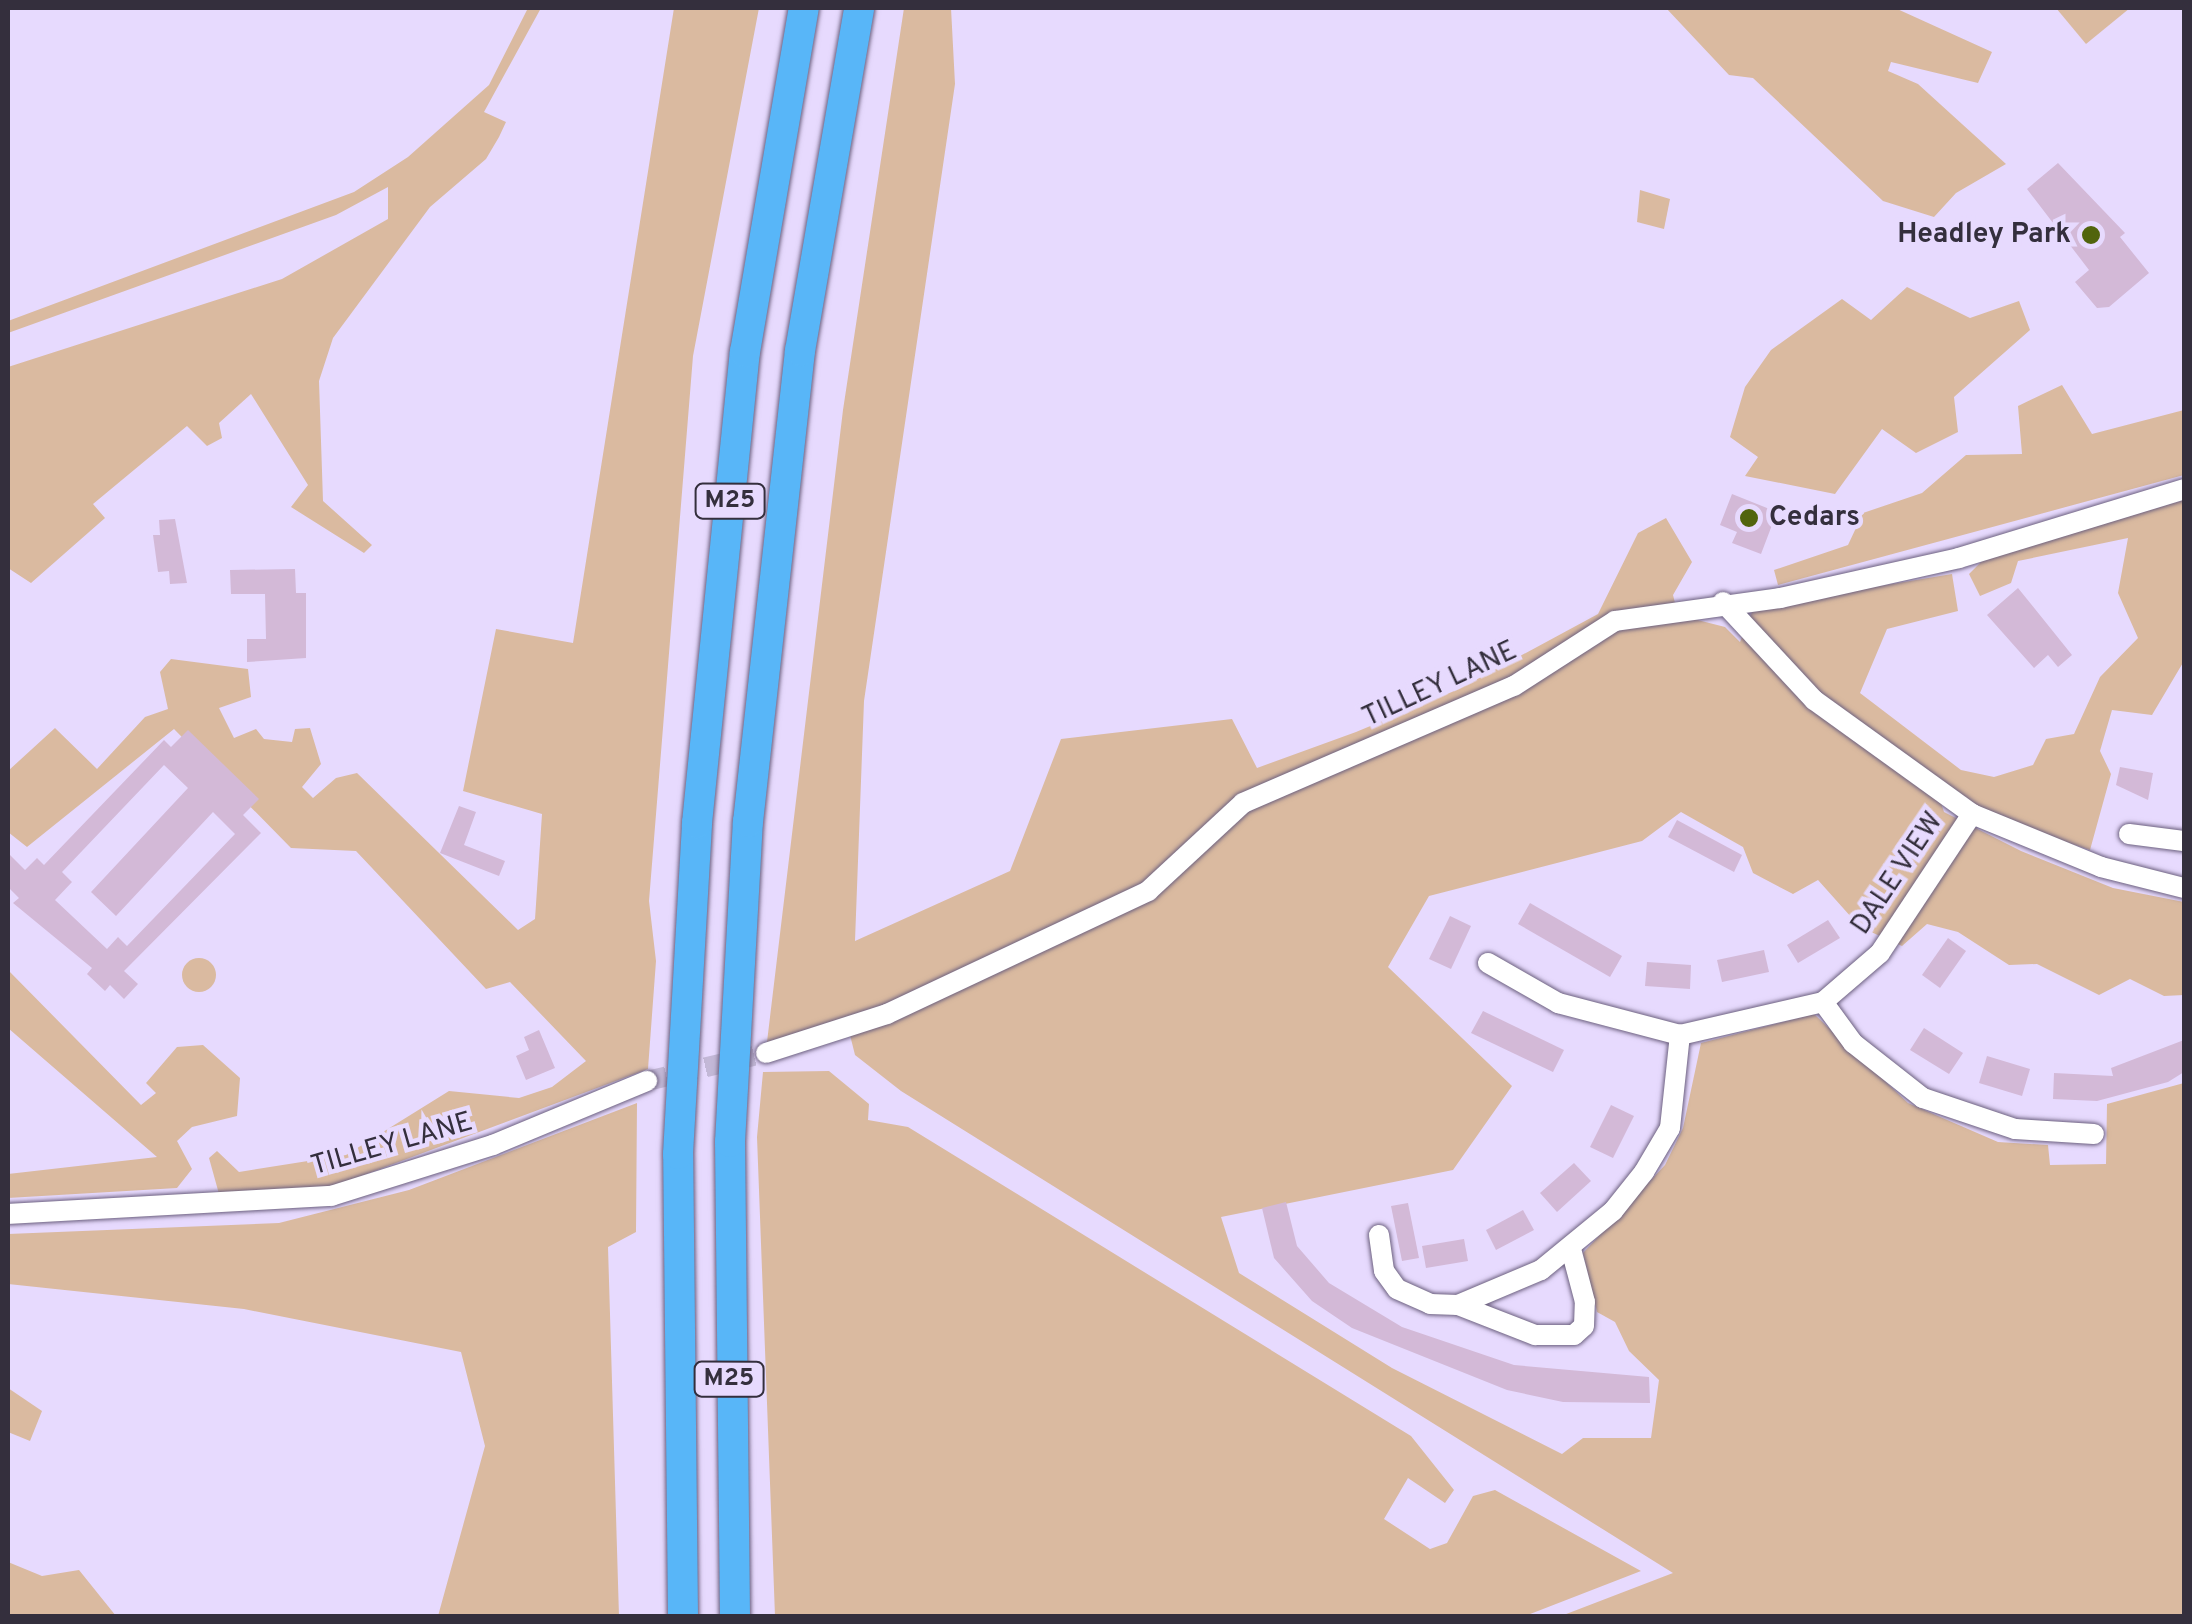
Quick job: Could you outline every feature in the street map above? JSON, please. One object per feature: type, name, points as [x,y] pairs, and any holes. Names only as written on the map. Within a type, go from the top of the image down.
[{"type":"highway","name":"M25","points":[[683,1616],[678,1154],[696,842],[745,352],[804,8]]},
{"type":"highway","name":"M25","points":[[735,1616],[730,1142],[748,822],[800,352],[859,8]]},
{"type":"street","name":"TILLEY LANE","points":[[766,1053],[887,1014],[1148,891],[1244,803],[1514,686],[1614,621],[1960,558],[2184,490]]},
{"type":"street","points":[[1723,602],[1814,700],[1972,814],[2101,867],[2184,888]]},
{"type":"street","name":"DALE VIEW","points":[[1488,963],[1558,1004],[1680,1035],[1822,1002],[1880,953],[1972,814]]},
{"type":"street","points":[[2129,834],[2184,841]]},
{"type":"street","points":[[1822,1002],[1854,1044],[1923,1098],[2015,1130],[2094,1134]]},
{"type":"street","points":[[1458,1304],[1571,1249],[1613,1212],[1670,1128],[1680,1035]]},
{"type":"street","name":"TILLEY LANE","points":[[8,1214],[331,1196],[493,1145],[647,1081]]},
{"type":"street","points":[[1379,1235],[1384,1271],[1397,1289],[1430,1304],[1458,1304],[1534,1335],[1574,1336],[1584,1326],[1585,1302],[1571,1249]]},
{"type":"shaded area","points":[[528,8],[541,8],[484,112],[506,122],[499,137],[486,159],[430,207],[333,338],[319,381],[323,501],[372,545],[364,553],[291,507],[308,485],[251,394],[219,423],[222,438],[207,446],[187,426],[93,504],[105,518],[31,583],[8,568],[8,367],[282,279],[388,219],[388,187],[336,215],[8,333],[8,321],[354,192],[408,157],[489,85]]},
{"type":"shaded area","points":[[674,8],[759,8],[693,356],[649,901],[656,961],[648,1069],[329,1188],[219,1194],[209,1158],[217,1151],[239,1172],[346,1155],[449,1091],[519,1098],[552,1087],[586,1061],[510,982],[486,989],[356,851],[291,848],[174,729],[27,847],[8,832],[8,771],[55,728],[97,769],[145,717],[168,709],[160,672],[171,659],[248,669],[251,697],[219,708],[234,738],[256,729],[264,739],[292,742],[295,729],[310,728],[321,764],[302,787],[313,798],[336,778],[357,773],[518,930],[535,919],[542,814],[463,791],[496,629],[573,643]]},
{"type":"shaded area","points":[[904,8],[951,8],[955,84],[864,701],[855,941],[1010,871],[1061,739],[1232,719],[1257,768],[1356,732],[1459,689],[1598,614],[1638,533],[1666,518],[1692,562],[1673,595],[1678,615],[1725,627],[1740,642],[1754,607],[1952,574],[1958,611],[1887,629],[1860,693],[1961,770],[1994,777],[2033,765],[2046,739],[2074,734],[2100,677],[2138,638],[2118,593],[2128,538],[2018,561],[2011,583],[1980,596],[1969,574],[1983,560],[2184,500],[2184,661],[2152,715],[2112,710],[2100,751],[2111,774],[2090,850],[1940,800],[1944,812],[2021,851],[2113,888],[2184,902],[2184,995],[2164,996],[2130,979],[2099,995],[2037,964],[2009,965],[1958,932],[1927,924],[1902,946],[1860,927],[1818,880],[1793,894],[1753,873],[1743,847],[1681,812],[1642,841],[1429,896],[1388,967],[1512,1086],[1453,1170],[1221,1217],[1239,1273],[1392,1368],[1562,1454],[1583,1438],[1651,1438],[1659,1380],[1629,1351],[1615,1322],[1597,1312],[1583,1253],[1665,1165],[1683,1128],[1701,1043],[1814,1014],[1908,1103],[1998,1142],[2048,1145],[2050,1165],[2106,1164],[2107,1104],[2184,1083],[2184,1616],[1561,1616],[1673,1573],[901,1091],[855,1055],[846,1019],[767,1042],[843,410]]},
{"type":"shaded area","points":[[1666,8],[1895,8],[1992,52],[1978,83],[1891,62],[1888,71],[1918,84],[2006,164],[1956,193],[1934,217],[1883,201],[1753,78],[1729,75]]},
{"type":"shaded area","points":[[2056,8],[2130,8],[2086,44]]},
{"type":"shaded area","points":[[1640,190],[1670,199],[1664,229],[1637,222]]},
{"type":"shaded area","points":[[1907,287],[1970,318],[2019,301],[2030,330],[1954,397],[1958,432],[1916,453],[1882,429],[1835,494],[1745,476],[1758,457],[1730,437],[1745,387],[1771,350],[1842,299],[1871,320]]},
{"type":"shaded area","points":[[2062,385],[2092,434],[2184,410],[2184,475],[1778,585],[1774,570],[1848,545],[1863,513],[1922,493],[1966,455],[2022,454],[2018,406]]},
{"type":"shaded area","points":[[199,958],[211,963],[216,975],[211,987],[199,992],[187,987],[182,975],[187,963]]},
{"type":"shaded area","points":[[8,970],[141,1105],[156,1093],[146,1083],[177,1047],[203,1045],[240,1078],[237,1116],[192,1127],[177,1141],[192,1169],[177,1188],[8,1198],[8,1174],[157,1157],[8,1028]]},
{"type":"shaded area","points":[[829,1071],[869,1104],[868,1120],[908,1127],[1411,1436],[1454,1490],[1445,1503],[1408,1478],[1384,1519],[1430,1549],[1447,1543],[1473,1496],[1495,1490],[1641,1571],[1525,1616],[775,1616],[757,1137],[763,1072]]},
{"type":"shaded area","points":[[637,1103],[636,1232],[608,1247],[619,1616],[438,1616],[485,1446],[461,1352],[244,1309],[8,1284],[8,1234],[279,1223],[409,1190]]},
{"type":"shaded area","points":[[8,1388],[42,1411],[30,1441],[8,1432]]},
{"type":"shaded area","points":[[8,1562],[42,1576],[79,1570],[116,1616],[8,1616]]},
{"type":"building","name":"Headley Park","points":[[2058,163],[2125,233],[2120,237],[2149,273],[2109,307],[2097,308],[2075,282],[2089,270],[2027,189]]},
{"type":"building","name":"Cedars","points":[[1732,494],[1777,512],[1761,554],[1732,543],[1737,532],[1720,525]]},
{"type":"building","points":[[175,519],[187,583],[170,584],[169,571],[158,572],[153,535],[160,535],[159,520]]},
{"type":"building","points":[[295,569],[296,593],[306,593],[306,658],[247,662],[247,639],[266,639],[265,594],[231,594],[230,570]]},
{"type":"building","points":[[2018,588],[2072,655],[2058,667],[2048,655],[2034,668],[1987,615]]},
{"type":"building","points":[[188,730],[259,799],[243,815],[261,833],[124,971],[138,984],[124,999],[110,985],[105,991],[87,974],[92,968],[13,903],[19,898],[8,887],[8,853],[25,870],[37,858],[44,865],[164,740],[171,747]],"holes":[[[164,765],[188,788],[91,892],[116,916],[213,812],[235,834],[127,946],[118,937],[107,949],[55,900],[72,882],[62,872]]]},
{"type":"building","points":[[2120,767],[2153,773],[2148,800],[2116,785]]},
{"type":"building","points":[[459,806],[476,812],[464,845],[505,861],[499,876],[440,853]]},
{"type":"building","points":[[1677,820],[1742,855],[1734,872],[1668,837]]},
{"type":"building","points":[[1530,903],[1622,956],[1610,977],[1518,924]]},
{"type":"building","points":[[1450,916],[1471,926],[1451,969],[1429,959]]},
{"type":"building","points":[[1828,920],[1840,938],[1798,963],[1787,945]]},
{"type":"building","points":[[1948,938],[1966,951],[1940,988],[1922,975]]},
{"type":"building","points":[[1764,950],[1769,972],[1722,982],[1717,960]]},
{"type":"building","points":[[1647,962],[1691,965],[1690,989],[1645,986]]},
{"type":"building","points":[[1483,1011],[1564,1050],[1553,1072],[1471,1033]]},
{"type":"building","points":[[1924,1028],[1963,1053],[1949,1074],[1910,1050]]},
{"type":"building","points":[[539,1030],[555,1068],[526,1080],[516,1056],[529,1050],[524,1037]]},
{"type":"building","points":[[2184,1040],[2184,1072],[2168,1082],[2097,1101],[2053,1099],[2054,1073],[2113,1076],[2111,1068]]},
{"type":"building","points":[[1987,1056],[2030,1069],[2022,1096],[1979,1083]]},
{"type":"building","points":[[1611,1105],[1634,1116],[1613,1158],[1590,1147]]},
{"type":"building","points":[[1574,1163],[1591,1181],[1557,1212],[1540,1193]]},
{"type":"building","points":[[1286,1202],[1297,1246],[1329,1283],[1402,1327],[1514,1365],[1649,1377],[1650,1403],[1563,1402],[1507,1390],[1352,1328],[1312,1301],[1274,1258],[1262,1208]]},
{"type":"building","points":[[1408,1203],[1419,1258],[1402,1261],[1391,1206]]},
{"type":"building","points":[[1523,1210],[1534,1230],[1496,1250],[1486,1230]]},
{"type":"building","points":[[1464,1239],[1468,1261],[1426,1268],[1422,1246]]},
{"type":"tunnel","points":[[647,1081],[766,1053]]},
{"type":"place","name":"Headley Park","points":[[2091,235]]},
{"type":"place","name":"Cedars","points":[[1749,518]]}]
